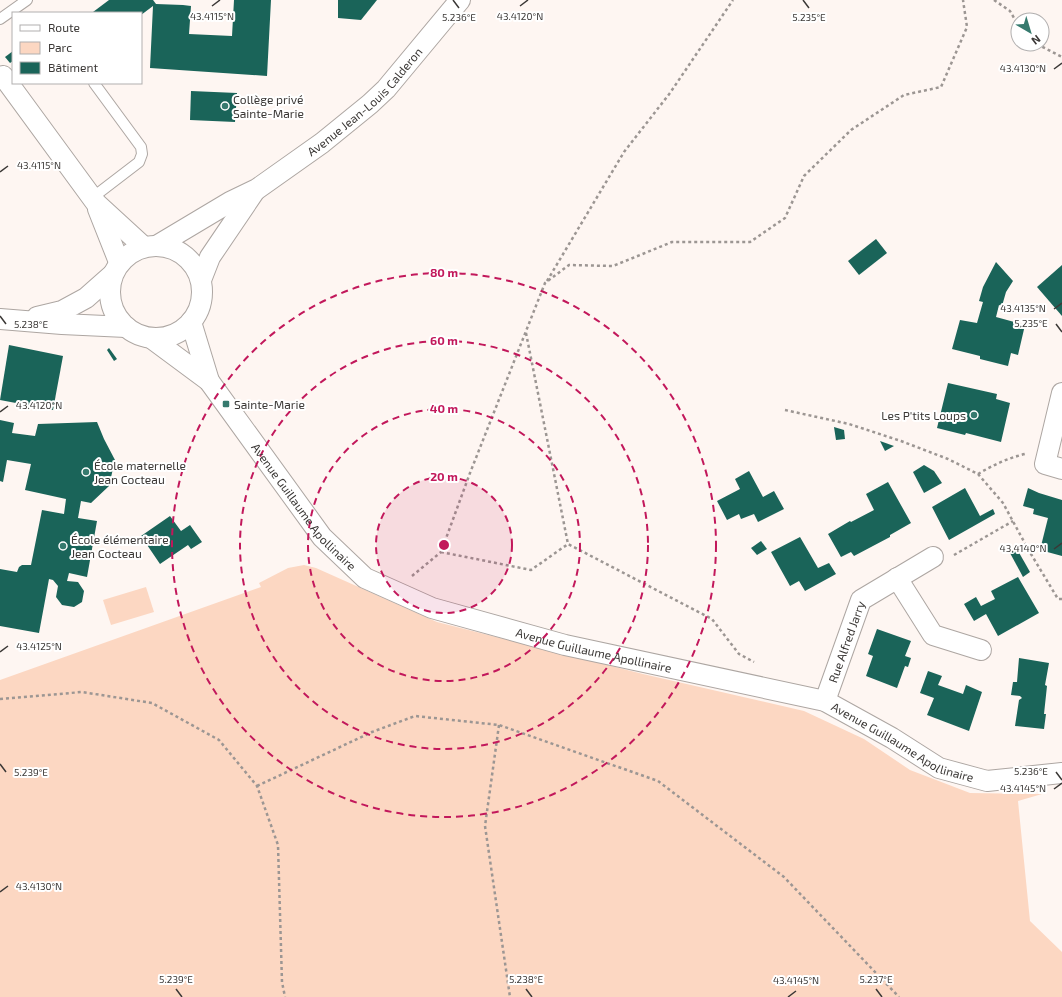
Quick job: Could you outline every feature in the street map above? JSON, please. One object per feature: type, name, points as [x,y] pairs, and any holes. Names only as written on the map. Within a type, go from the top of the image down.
[{"type":"street","name":"Avenue Jean-Louis Calderon","points":[[10,320],[62,311],[86,298],[130,253],[151,246],[256,189],[322,143],[370,104],[395,79],[460,0]]},
{"type":"street","points":[[2,74],[94,201],[151,246]]},
{"type":"street","name":"Avenue Jean-Louis Calderon","points":[[201,280],[210,257],[256,189]]},
{"type":"street","points":[[94,201],[116,269]]},
{"type":"street","name":"Avenue Jean-Louis Calderon","points":[[116,269],[109,289],[111,304],[116,317],[126,328],[138,335],[151,338],[166,337],[179,332],[190,322],[199,310],[202,295],[201,280],[195,267],[185,255],[172,248],[151,246]]},
{"type":"street","name":"Avenue Jean-Louis Calderon","points":[[10,320],[126,328]]},
{"type":"street","name":"Avenue Guillaume Apollinaire","points":[[190,322],[208,381]]},
{"type":"street","name":"Avenue Guillaume Apollinaire","points":[[151,338],[208,381],[322,537],[365,578],[432,608],[565,645],[825,701],[892,738],[939,768],[987,781],[1062,774]]},
{"type":"street","points":[[1052,460],[1062,393]]},
{"type":"street","name":"Rue Alfred Jarry","points":[[825,701],[861,600],[933,557]]},
{"type":"street","points":[[898,578],[933,635],[981,650]]},
{"type":"lane","points":[[0,19],[27,0]]},
{"type":"lane","points":[[94,201],[139,162],[142,154],[141,147],[95,84]]},
{"type":"path","points":[[393,591],[442,552],[470,473],[545,283],[624,152],[670,93],[733,0]]},
{"type":"path","points":[[545,283],[569,265],[613,266],[672,242],[750,242],[756,238],[785,218],[804,176],[851,130],[904,95],[941,87],[967,27],[963,0]]},
{"type":"path","points":[[994,0],[1011,12]]},
{"type":"path","points":[[1050,51],[1062,57]]},
{"type":"path","points":[[526,332],[568,544]]},
{"type":"path","points":[[785,410],[849,424],[901,441],[948,459],[978,474],[1003,503],[1058,600],[1062,599]]},
{"type":"path","points":[[978,474],[990,466],[1016,456],[1052,460]]},
{"type":"path","points":[[933,557],[944,560],[1013,521]]},
{"type":"path","points":[[442,552],[532,570],[568,544]]},
{"type":"path","points":[[568,544],[712,619],[739,654],[759,665]]},
{"type":"path","points":[[0,699],[82,692],[152,703],[219,740],[257,786],[278,845],[282,982],[285,997]]},
{"type":"path","points":[[257,786],[372,732],[416,716],[499,725],[658,781],[784,877],[899,997]]},
{"type":"path","points":[[499,725],[485,826],[510,997]]},
{"type":"green space","points":[[304,565],[316,568],[437,622],[643,674],[804,711],[864,739],[910,770],[970,793],[1042,794],[1018,801],[1030,921],[1062,952],[1062,997],[0,997],[0,680],[261,587],[259,583],[288,568]]},
{"type":"green space","points":[[146,587],[154,612],[111,625],[103,600]]},
{"type":"building","points":[[109,0],[153,0],[156,4],[191,6],[189,34],[232,36],[234,0],[271,0],[267,76],[150,68],[153,6],[142,14],[142,12],[93,12]]},
{"type":"building","points":[[338,0],[377,0],[361,20],[338,18]]},
{"type":"building","points":[[12,52],[12,62],[10,63],[5,57]]},
{"type":"building","points":[[191,91],[237,93],[235,122],[190,120]]},
{"type":"building","points":[[876,239],[887,253],[859,275],[848,261]]},
{"type":"building","points":[[996,262],[1013,281],[1006,292],[1002,306],[999,305],[996,317],[1025,325],[1018,355],[1011,353],[1008,366],[980,359],[980,356],[952,349],[960,320],[977,323],[983,302],[979,301],[983,287]]},
{"type":"building","points":[[1062,265],[1062,316],[1037,287]]},
{"type":"building","points":[[9,345],[63,356],[53,410],[0,400]]},
{"type":"building","points":[[109,348],[117,359],[114,361],[107,350]]},
{"type":"building","name":"Les P'tits Loups","points":[[948,383],[997,394],[996,399],[1010,403],[1001,442],[966,433],[965,435],[937,428]]},
{"type":"building","points":[[0,420],[14,423],[12,433],[35,436],[38,424],[97,422],[115,460],[109,486],[91,503],[81,501],[78,518],[97,521],[87,577],[69,573],[67,581],[78,582],[84,591],[82,602],[74,607],[62,605],[56,597],[58,586],[53,580],[49,579],[39,633],[0,626],[0,569],[17,572],[19,567],[22,565],[31,565],[42,510],[64,514],[66,499],[25,490],[31,464],[7,460],[3,482],[0,481]]},
{"type":"building","points":[[834,427],[844,430],[845,439],[836,440]]},
{"type":"building","points":[[880,441],[894,446],[885,451]]},
{"type":"building","points":[[924,465],[934,471],[942,483],[924,493],[913,472]]},
{"type":"building","points":[[749,471],[763,497],[774,491],[784,509],[758,522],[754,514],[741,519],[739,514],[727,520],[717,501],[740,489],[735,479]]},
{"type":"building","points":[[888,482],[911,523],[890,535],[890,537],[854,556],[851,552],[841,557],[828,534],[850,521],[851,522],[874,510],[866,494]]},
{"type":"building","points":[[965,488],[980,516],[993,509],[995,514],[949,540],[932,507]]},
{"type":"building","points":[[1028,488],[1062,500],[1062,556],[1040,550],[1048,518],[1033,514],[1034,509],[1023,506]]},
{"type":"building","points":[[170,516],[181,531],[190,525],[202,542],[191,549],[188,545],[160,564],[141,536]]},
{"type":"building","points":[[800,537],[818,568],[829,563],[836,574],[805,591],[799,581],[790,586],[771,552]]},
{"type":"building","points":[[761,541],[767,549],[757,555],[751,548]]},
{"type":"building","points":[[1017,549],[1030,572],[1023,577],[1010,553]]},
{"type":"building","points":[[1018,577],[1039,613],[998,636],[986,614],[974,621],[964,604],[976,597],[981,606],[995,599],[991,591]]},
{"type":"building","points":[[877,629],[911,641],[905,656],[911,658],[908,667],[905,666],[897,688],[866,676],[873,656],[868,654]]},
{"type":"building","points":[[1019,658],[1049,663],[1045,685],[1047,686],[1044,729],[1015,726],[1019,700],[1022,698],[1020,696],[1011,695],[1013,682],[1017,682]]},
{"type":"building","points":[[928,671],[942,676],[938,685],[963,694],[966,685],[982,692],[969,731],[927,715],[934,698],[920,693]]},
{"type":"place","name":"Collège privé Sainte-Marie","points":[[225,106]]},
{"type":"place","name":"Sainte-Marie","points":[[226,404]]},
{"type":"place","name":"Les P'tits Loups","points":[[974,415]]},
{"type":"place","name":"École maternelle Jean Cocteau","points":[[86,472]]},
{"type":"place","name":"École élémentaire Jean Cocteau","points":[[63,546]]}]
